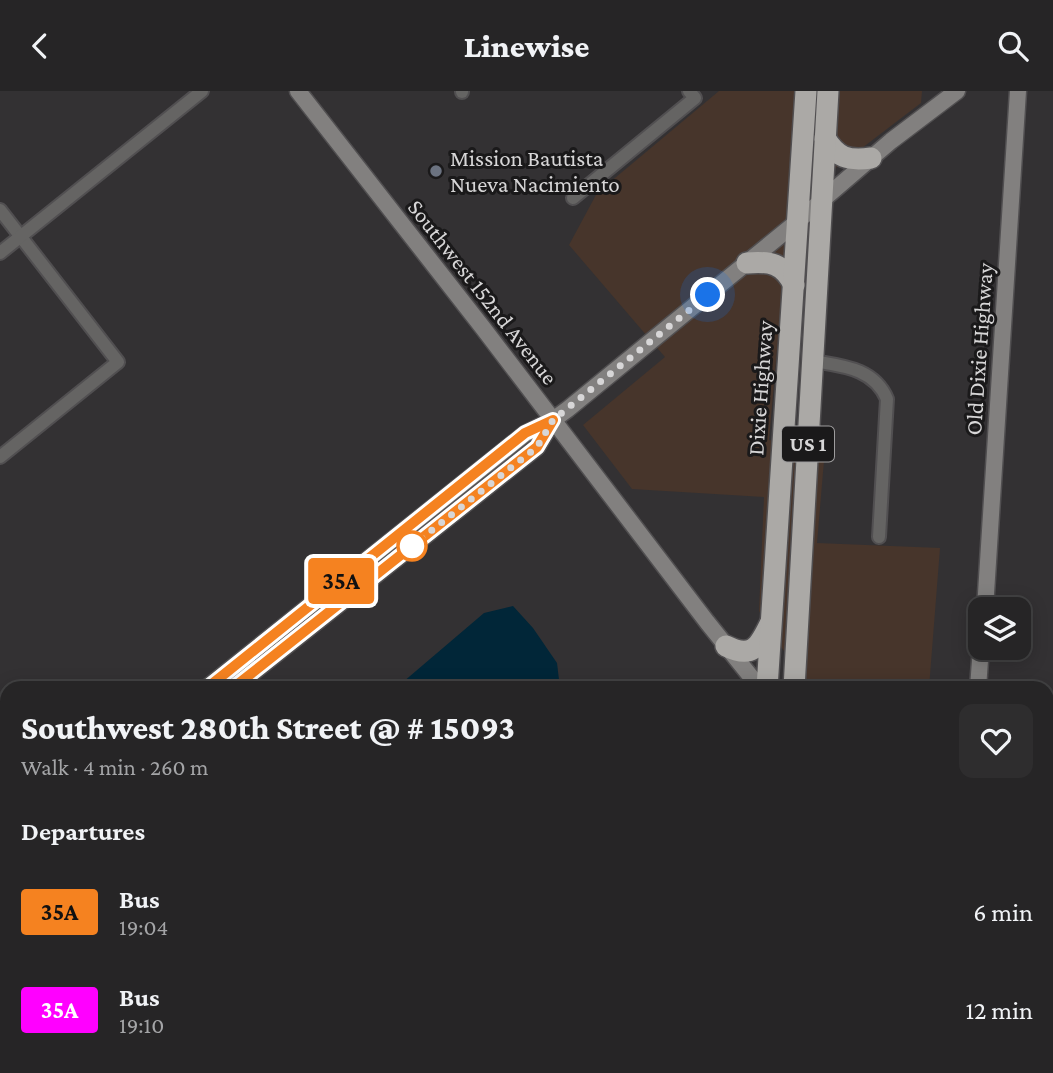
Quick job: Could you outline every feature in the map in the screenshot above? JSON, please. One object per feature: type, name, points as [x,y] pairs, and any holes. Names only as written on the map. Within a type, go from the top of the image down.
[{"type":"highway","name":"Dixie Highway","points":[[767,681],[806,91]]},
{"type":"highway","points":[[816,91],[810,169],[812,182],[821,200]]},
{"type":"highway","name":"US 1","points":[[793,681],[828,91]]},
{"type":"highway","points":[[825,138],[831,148],[844,158],[871,158]]},
{"type":"highway","points":[[797,221],[808,247],[803,354],[813,362]]},
{"type":"highway","points":[[747,263],[775,264],[785,271],[794,285]]},
{"type":"highway","points":[[775,551],[786,582],[781,681]]},
{"type":"highway","points":[[726,646],[736,652],[751,650],[761,642],[771,622]]},
{"type":"street","points":[[0,253],[202,91]]},
{"type":"street","name":"Southwest 152nd Avenue","points":[[298,91],[754,681]]},
{"type":"street","points":[[241,681],[389,542],[537,447],[553,420],[747,263],[871,158],[957,91]]},
{"type":"street","name":"Old Dixie Highway","points":[[986,597],[1018,91]]},
{"type":"street","points":[[573,198],[692,95]]},
{"type":"street","points":[[0,210],[118,362],[0,457]]},
{"type":"street","points":[[813,362],[862,372],[880,386],[887,399],[879,537]]},
{"type":"street","points":[[218,681],[399,556],[465,492]]},
{"type":"street","points":[[389,542],[399,556]]},
{"type":"street","points":[[979,681],[980,660]]},
{"type":"shaded area","points":[[719,91],[922,91],[921,103],[790,203],[769,440],[825,449],[817,543],[940,548],[930,681],[803,681],[759,611],[764,497],[632,489],[583,425],[665,357],[569,245],[597,193]]},
{"type":"water","points":[[513,606],[533,628],[557,663],[559,681],[404,681],[484,613]]},
{"type":"bus line","name":"35A","points":[[216,681],[525,433],[553,420],[537,447],[242,681]]},
{"type":"place","name":"Mission Bautista Nueva Nacimiento","points":[[436,171]]},
{"type":"route","points":[[412,546],[537,447],[553,420],[708,295]]}]
